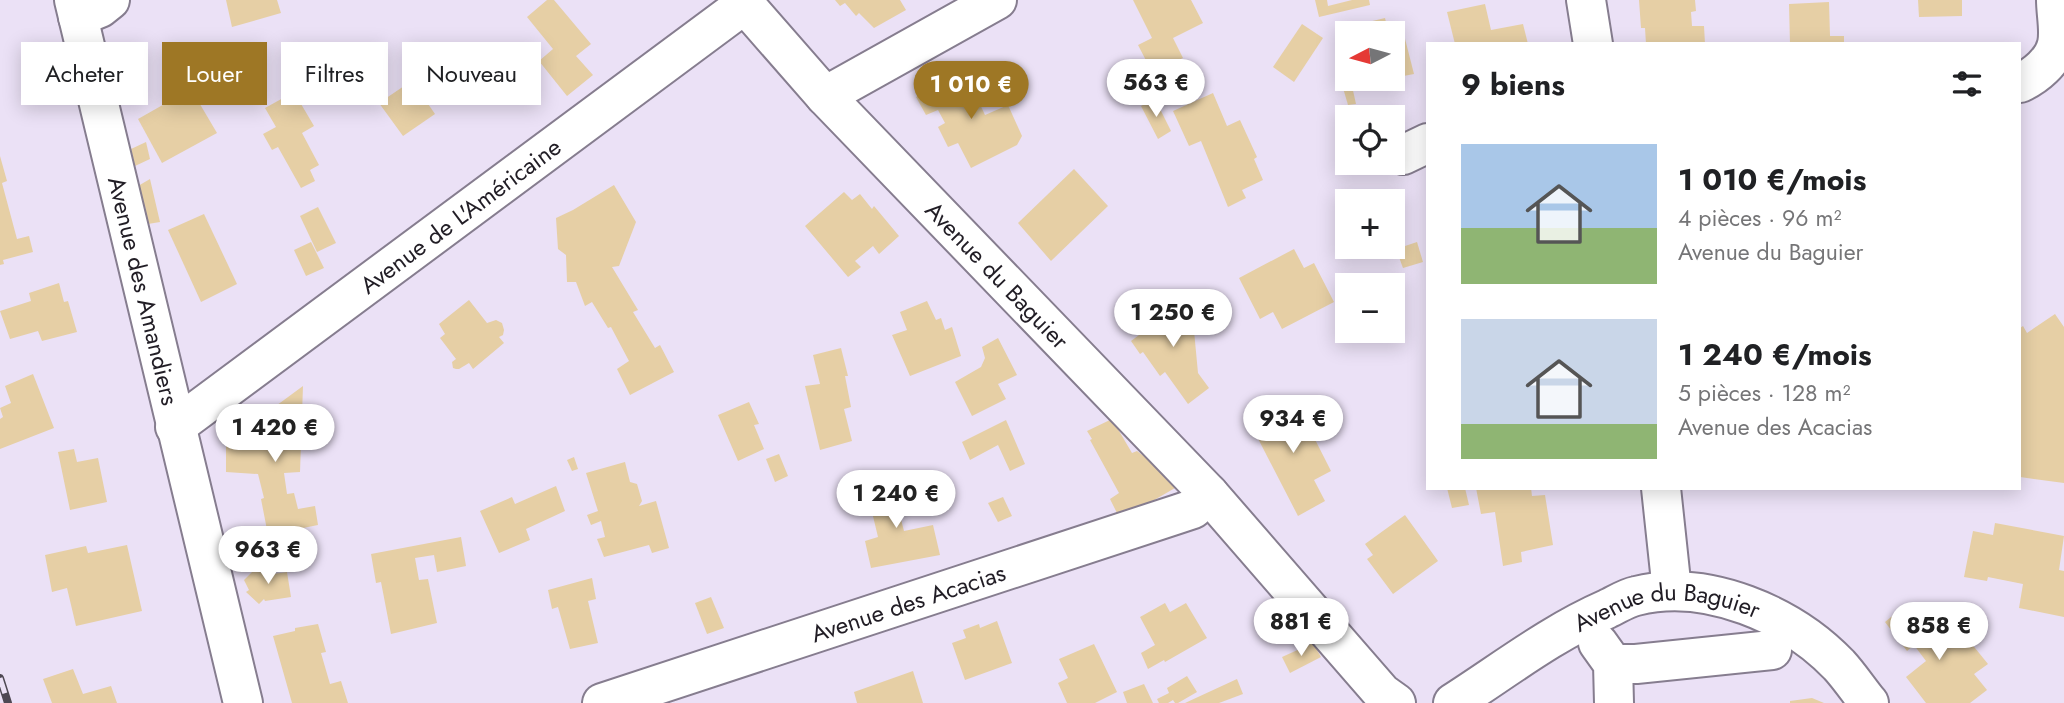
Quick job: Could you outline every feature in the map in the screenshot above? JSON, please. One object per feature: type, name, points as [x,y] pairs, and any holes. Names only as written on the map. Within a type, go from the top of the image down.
[{"type":"street","points":[[825,96],[997,0]]},
{"type":"street","points":[[1586,0],[1593,42]]},
{"type":"street","points":[[2021,83],[2033,77],[2048,62],[2057,45],[2056,0]]},
{"type":"street","name":"Avenue du Baguier","points":[[743,2],[825,96],[1209,494],[1382,693],[1396,703]]},
{"type":"street","name":"Avenue de L'Américaine","points":[[175,427],[743,2]]},
{"type":"street","name":"Avenue des Amandiers","points":[[88,6],[175,427],[243,703]]},
{"type":"street","points":[[1661,490],[1672,592]]},
{"type":"street","name":"Avenue des Acacias","points":[[602,703],[1193,509],[1209,494]]},
{"type":"street","name":"Avenue du Baguier","points":[[1453,703],[1582,620],[1635,596],[1672,592],[1713,594],[1764,612],[1809,639],[1839,666],[1869,703]]},
{"type":"street","points":[[1582,620],[1613,664],[1614,703]]},
{"type":"street","points":[[1613,664],[1772,650]]},
{"type":"building","points":[[226,0],[277,0],[281,13],[232,27]]},
{"type":"building","points":[[547,0],[554,0],[591,44],[576,56],[593,75],[567,96],[541,64],[541,59],[553,49],[527,17]]},
{"type":"building","points":[[835,0],[900,0],[906,10],[874,28],[859,13],[856,16],[845,3],[840,6]]},
{"type":"building","points":[[1133,0],[1191,0],[1203,23],[1173,38],[1183,58],[1152,72],[1138,45],[1152,38]]},
{"type":"building","points":[[1315,0],[1327,0],[1328,6],[1352,0],[1369,0],[1370,5],[1319,17]]},
{"type":"building","points":[[1639,0],[1695,0],[1696,11],[1691,12],[1692,26],[1704,26],[1705,42],[1646,42],[1645,28],[1641,28]]},
{"type":"building","points":[[1918,0],[1962,0],[1962,16],[1919,17]]},
{"type":"building","points":[[1829,2],[1830,36],[1844,36],[1844,42],[1790,42],[1789,4]]},
{"type":"building","points":[[1485,4],[1491,30],[1523,24],[1528,42],[1454,42],[1447,12]]},
{"type":"building","points":[[1302,24],[1323,38],[1294,82],[1273,67]]},
{"type":"building","points":[[1405,39],[1414,74],[1405,76]]},
{"type":"building","points":[[971,75],[982,95],[977,98],[985,115],[1008,105],[1022,136],[1017,145],[971,168],[958,143],[948,147],[938,127],[945,123],[938,110],[926,115],[916,97]]},
{"type":"building","points":[[402,87],[402,105],[429,105],[435,114],[403,136],[380,105],[388,105],[388,97]]},
{"type":"building","points":[[1344,91],[1353,91],[1356,104],[1348,105]]},
{"type":"building","points":[[1213,93],[1227,126],[1240,120],[1257,157],[1254,159],[1263,180],[1242,190],[1246,198],[1228,207],[1201,141],[1189,146],[1173,111]]},
{"type":"building","points":[[281,99],[281,105],[302,105],[314,126],[302,133],[319,165],[310,170],[315,181],[301,188],[278,147],[272,150],[263,134],[276,127],[265,108]]},
{"type":"building","points":[[1155,99],[1171,131],[1158,139],[1141,106]]},
{"type":"building","points":[[163,105],[200,105],[217,133],[162,163],[138,119]]},
{"type":"building","points":[[146,142],[150,159],[135,166],[131,149]]},
{"type":"building","points":[[0,156],[7,181],[2,183],[17,239],[29,236],[33,252],[3,260],[4,264],[0,265]]},
{"type":"building","points":[[1074,169],[1108,206],[1051,261],[1018,223]]},
{"type":"building","points":[[150,179],[160,222],[148,224],[138,186]]},
{"type":"building","points":[[614,185],[636,222],[619,266],[612,267],[638,310],[633,312],[655,348],[660,345],[674,372],[630,395],[617,369],[629,361],[611,327],[608,328],[592,302],[585,306],[576,282],[567,282],[566,255],[558,249],[556,218]]},
{"type":"building","points":[[844,192],[852,200],[860,194],[899,236],[879,254],[873,246],[855,261],[861,267],[848,277],[805,226]]},
{"type":"building","points":[[318,207],[336,243],[317,252],[300,216]]},
{"type":"building","points":[[204,214],[237,284],[201,302],[168,230]]},
{"type":"building","points":[[311,242],[324,268],[306,276],[294,250]]},
{"type":"building","points":[[1417,242],[1423,262],[1403,268],[1400,259],[1405,259],[1405,246]]},
{"type":"building","points":[[1294,249],[1304,268],[1314,263],[1334,302],[1282,329],[1273,312],[1260,319],[1239,278]]},
{"type":"building","points":[[59,283],[64,302],[68,301],[77,332],[42,341],[38,331],[10,339],[0,311],[31,301],[29,293]]},
{"type":"building","points":[[469,300],[487,323],[496,320],[502,323],[503,335],[499,337],[504,343],[473,369],[469,363],[456,369],[453,368],[452,362],[456,359],[440,338],[445,334],[439,324]]},
{"type":"building","points":[[927,301],[936,320],[941,318],[945,330],[952,327],[961,356],[910,376],[892,335],[907,330],[900,312]]},
{"type":"building","points":[[1185,303],[1187,320],[1193,320],[1198,373],[1209,388],[1188,404],[1165,372],[1160,376],[1143,352],[1140,354],[1131,341],[1155,323],[1153,306]]},
{"type":"building","points":[[2055,314],[2064,327],[2064,483],[2021,477],[2021,327],[2023,326],[2027,333]]},
{"type":"building","points":[[998,338],[1017,375],[998,384],[1006,399],[972,416],[955,382],[981,367],[985,358],[982,347]]},
{"type":"building","points":[[841,348],[848,376],[845,376],[851,407],[844,409],[852,441],[820,450],[805,386],[820,384],[813,355]]},
{"type":"building","points":[[33,374],[54,428],[0,449],[0,419],[3,417],[0,408],[11,403],[5,386]]},
{"type":"building","points":[[303,386],[300,472],[284,473],[287,494],[294,493],[298,509],[315,506],[318,525],[268,535],[258,474],[226,472],[226,442],[249,442],[250,425]]},
{"type":"building","points":[[1295,400],[1331,471],[1314,480],[1325,501],[1298,516],[1250,423]]},
{"type":"building","points":[[749,402],[759,424],[754,425],[764,449],[738,461],[718,415]]},
{"type":"building","points":[[1112,419],[1132,453],[1137,451],[1149,460],[1175,488],[1130,514],[1127,509],[1118,515],[1110,499],[1119,493],[1087,431]]},
{"type":"building","points":[[1006,420],[1025,464],[1010,471],[998,445],[970,460],[962,442]]},
{"type":"building","points":[[74,449],[77,462],[98,458],[107,502],[70,510],[58,452]]},
{"type":"building","points":[[779,454],[788,476],[775,482],[766,459]]},
{"type":"building","points":[[574,457],[578,469],[572,471],[567,460]]},
{"type":"building","points":[[625,462],[630,482],[637,484],[642,501],[639,506],[656,501],[669,548],[652,553],[649,545],[604,557],[597,539],[605,537],[601,521],[591,525],[587,515],[598,511],[586,473]]},
{"type":"building","points":[[899,478],[903,496],[896,500],[904,531],[933,525],[940,555],[871,568],[865,541],[878,537],[866,487]]},
{"type":"building","points":[[556,486],[565,511],[526,529],[530,540],[499,553],[480,511],[512,497],[515,504]]},
{"type":"building","points":[[1448,490],[1465,490],[1469,505],[1452,508]]},
{"type":"building","points":[[1476,490],[1531,490],[1532,496],[1545,495],[1553,545],[1521,552],[1522,562],[1503,566],[1495,512],[1481,514]]},
{"type":"building","points":[[1003,497],[1012,516],[998,522],[988,503]]},
{"type":"building","points":[[1405,515],[1438,561],[1393,594],[1367,559],[1373,555],[1365,544]]},
{"type":"building","points":[[1995,523],[2064,536],[2059,570],[2064,571],[2064,617],[2019,608],[2023,584],[1988,577],[1987,581],[1964,577],[1973,531],[1993,535]]},
{"type":"building","points":[[461,537],[466,566],[437,572],[434,555],[415,558],[419,580],[428,579],[437,623],[391,634],[381,582],[376,583],[371,554]]},
{"type":"building","points":[[127,545],[142,611],[76,626],[67,588],[52,592],[45,555],[86,546],[88,553]]},
{"type":"building","points":[[282,558],[284,568],[271,571],[269,561]]},
{"type":"building","points":[[257,567],[262,573],[273,575],[287,572],[291,597],[264,599],[259,604],[246,592],[249,590],[244,580]]},
{"type":"building","points":[[592,578],[596,599],[588,601],[598,643],[570,649],[558,607],[552,609],[548,590]]},
{"type":"building","points":[[711,597],[724,628],[707,634],[695,603]]},
{"type":"building","points":[[1165,603],[1170,612],[1186,603],[1207,638],[1148,669],[1141,653],[1155,645],[1140,617]]},
{"type":"building","points":[[1908,603],[1943,647],[1962,632],[1988,664],[1974,674],[1987,690],[1970,703],[1926,703],[1906,677],[1926,661],[1914,645],[1907,651],[1885,622]]},
{"type":"building","points":[[997,621],[1012,663],[965,680],[952,643],[966,638],[963,630],[979,624],[980,628]]},
{"type":"building","points":[[318,624],[326,652],[321,653],[330,684],[341,681],[348,703],[292,703],[273,636]]},
{"type":"building","points":[[1313,643],[1321,657],[1290,673],[1282,657]]},
{"type":"building","points":[[1094,644],[1117,692],[1095,703],[1067,703],[1058,683],[1068,678],[1059,659]]},
{"type":"building","points":[[73,669],[83,694],[111,686],[117,703],[52,703],[43,679]]},
{"type":"building","points":[[913,671],[923,703],[857,703],[854,692]]},
{"type":"building","points":[[1187,676],[1197,692],[1178,703],[1173,700],[1159,703],[1157,699],[1169,693],[1167,688]]},
{"type":"building","points":[[1237,679],[1243,694],[1219,703],[1185,703]]},
{"type":"building","points":[[1144,684],[1153,703],[1127,703],[1123,692]]},
{"type":"building","points":[[1812,698],[1824,703],[1790,703],[1790,701]]},
{"type":"railway","points":[[0,678],[8,703]]}]
